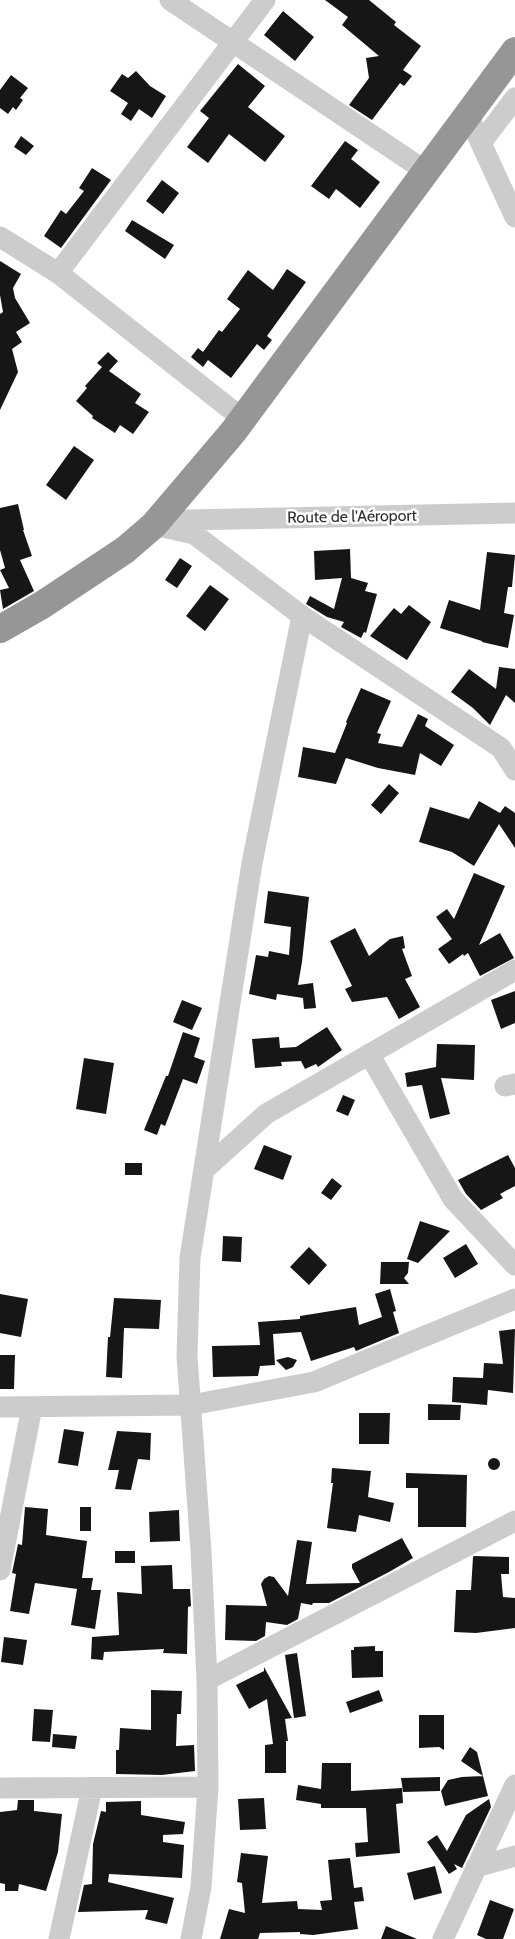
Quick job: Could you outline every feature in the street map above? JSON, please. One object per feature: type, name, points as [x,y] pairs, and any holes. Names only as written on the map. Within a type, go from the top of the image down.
[{"type":"highway","points":[[0,629],[125,550],[154,525],[187,517],[243,419],[515,51]]},
{"type":"street","points":[[170,0],[426,172]]},
{"type":"street","points":[[58,273],[265,0]]},
{"type":"street","points":[[481,143],[515,98]]},
{"type":"street","points":[[468,115],[515,217]]},
{"type":"street","points":[[0,237],[58,273],[243,419]]},
{"type":"street","name":"Route de l'Aéroport","points":[[187,517],[515,513]]},
{"type":"street","points":[[154,525],[187,517],[302,616],[501,748],[515,770]]},
{"type":"street","points":[[191,1939],[201,1887],[208,1787],[207,1680],[201,1551],[187,1356],[190,1258],[252,863],[302,616]]},
{"type":"street","points":[[204,1170],[266,1114],[515,970]]},
{"type":"street","points":[[369,1054],[453,1199],[515,1264]]},
{"type":"street","points":[[0,1407],[191,1405],[314,1382],[515,1298]]},
{"type":"street","points":[[0,1570],[32,1407]]},
{"type":"street","points":[[207,1680],[515,1521]]},
{"type":"street","points":[[443,1939],[515,1785]]},
{"type":"street","points":[[0,1788],[208,1787]]},
{"type":"street","points":[[59,1939],[92,1788]]},
{"type":"street","points":[[476,1867],[515,1856]]},
{"type":"building","points":[[325,0],[369,0],[396,22],[394,25],[421,46],[403,70],[412,76],[404,86],[400,83],[372,120],[349,105],[369,78],[366,58],[379,56],[342,25],[348,17]]},
{"type":"building","points":[[283,11],[314,37],[295,61],[264,35]]},
{"type":"building","points":[[238,64],[265,86],[248,107],[285,136],[265,162],[229,134],[208,163],[187,147],[209,118],[200,111]]},
{"type":"building","points":[[136,71],[150,86],[166,96],[152,118],[139,109],[131,121],[121,114],[128,103],[110,91],[122,74],[128,78]]},
{"type":"building","points":[[11,75],[28,88],[20,98],[23,100],[16,110],[13,107],[8,114],[0,108],[0,90]]},
{"type":"building","points":[[21,136],[34,146],[26,155],[14,147]]},
{"type":"building","points":[[345,141],[358,150],[351,159],[380,182],[360,208],[336,189],[329,199],[311,186]]},
{"type":"building","points":[[92,168],[111,180],[61,248],[44,236],[61,210],[66,214],[84,191],[79,188]]},
{"type":"building","points":[[162,180],[179,193],[163,214],[146,201]]},
{"type":"building","points":[[132,220],[174,245],[165,259],[125,231]]},
{"type":"building","points":[[0,261],[21,274],[13,288],[15,298],[30,323],[16,332],[22,342],[12,349],[18,372],[0,410],[0,314],[3,312],[0,295]]},
{"type":"building","points":[[287,269],[306,282],[267,336],[272,340],[264,350],[257,344],[231,378],[208,360],[203,367],[191,357],[198,348],[203,352],[219,330],[222,332],[240,309],[227,299],[248,270],[273,290]]},
{"type":"building","points":[[108,352],[118,361],[109,371],[141,394],[135,403],[149,412],[133,434],[120,425],[115,433],[92,418],[93,416],[76,401],[87,388],[85,386],[102,367],[97,363]]},
{"type":"building","points":[[74,446],[94,460],[66,500],[46,485]]},
{"type":"building","points":[[18,504],[23,530],[32,556],[20,560],[34,591],[3,609],[0,590],[9,588],[0,570],[5,568],[0,550],[0,508]]},
{"type":"building","points":[[350,549],[351,578],[368,583],[365,591],[377,594],[366,633],[364,632],[361,638],[341,627],[344,622],[327,617],[306,604],[310,596],[334,609],[342,578],[315,580],[314,551]]},
{"type":"building","points":[[487,552],[515,555],[512,587],[508,587],[504,613],[514,615],[508,648],[482,642],[440,628],[449,600],[480,610]]},
{"type":"building","points":[[180,558],[192,566],[177,588],[165,580]]},
{"type":"building","points":[[210,585],[229,599],[205,631],[186,616]]},
{"type":"building","points":[[409,605],[431,622],[407,660],[370,636],[394,608],[401,614]]},
{"type":"building","points":[[499,667],[515,669],[515,703],[506,695],[490,725],[473,708],[451,692],[469,669],[496,689]]},
{"type":"building","points":[[361,688],[391,701],[377,733],[381,734],[378,743],[402,747],[418,714],[428,719],[425,726],[454,745],[441,766],[420,753],[415,775],[378,768],[346,758],[336,784],[298,777],[303,747],[335,753]]},
{"type":"building","points":[[389,784],[399,793],[381,814],[371,805]]},
{"type":"building","points":[[479,801],[500,813],[505,806],[515,813],[515,848],[499,824],[474,866],[452,852],[419,842],[430,807],[469,819]]},
{"type":"building","points":[[474,873],[505,886],[479,945],[500,933],[514,958],[480,976],[468,953],[464,956],[463,954],[449,964],[438,949],[452,939],[436,917],[447,909],[454,919]]},
{"type":"building","points":[[268,891],[309,897],[298,985],[313,983],[316,1008],[304,1009],[303,998],[277,994],[276,1000],[249,994],[256,955],[268,957],[269,951],[289,955],[291,927],[264,923]]},
{"type":"building","points":[[355,928],[369,956],[390,939],[403,936],[405,948],[402,949],[412,976],[405,979],[420,1007],[399,1019],[387,997],[352,1002],[345,989],[352,986],[330,941]]},
{"type":"building","points":[[515,991],[515,1023],[501,1029],[491,1000]]},
{"type":"building","points":[[182,1000],[202,1008],[192,1030],[173,1022]]},
{"type":"building","points":[[327,1027],[342,1050],[318,1067],[316,1064],[305,1069],[301,1061],[281,1062],[282,1066],[255,1068],[252,1039],[279,1037],[280,1048],[296,1047]]},
{"type":"building","points":[[183,1032],[200,1038],[194,1057],[205,1061],[197,1084],[183,1079],[165,1126],[161,1124],[157,1135],[144,1130],[166,1076],[168,1076]]},
{"type":"building","points":[[437,1044],[475,1045],[474,1080],[441,1078],[450,1114],[430,1119],[422,1085],[407,1087],[405,1073],[436,1067]]},
{"type":"building","points":[[84,1058],[114,1063],[106,1114],[76,1109]]},
{"type":"building","points":[[343,1095],[355,1100],[348,1116],[336,1111]]},
{"type":"building","points":[[264,1145],[292,1156],[283,1180],[254,1169]]},
{"type":"building","points":[[508,1155],[515,1168],[515,1186],[500,1194],[503,1198],[481,1210],[466,1194],[458,1180]]},
{"type":"building","points":[[125,1163],[142,1163],[142,1175],[125,1175]]},
{"type":"building","points":[[332,1178],[342,1186],[331,1200],[321,1193]]},
{"type":"building","points":[[420,1221],[450,1231],[418,1263],[407,1259]]},
{"type":"building","points":[[223,1236],[242,1237],[241,1262],[222,1261]]},
{"type":"building","points":[[466,1244],[478,1264],[455,1278],[443,1258]]},
{"type":"building","points":[[309,1247],[327,1265],[309,1285],[290,1267]]},
{"type":"building","points":[[381,1262],[409,1262],[408,1273],[404,1278],[409,1284],[380,1284]]},
{"type":"building","points":[[390,1289],[396,1311],[393,1312],[399,1333],[356,1351],[354,1347],[311,1361],[301,1332],[273,1334],[275,1365],[260,1366],[258,1376],[213,1377],[212,1346],[260,1345],[258,1322],[300,1319],[300,1316],[356,1307],[359,1325],[382,1317],[375,1294]]},
{"type":"building","points":[[0,1294],[28,1299],[21,1337],[0,1333]]},
{"type":"building","points":[[114,1298],[161,1300],[159,1329],[124,1328],[122,1378],[106,1377],[108,1337],[110,1337]]},
{"type":"building","points":[[515,1329],[513,1393],[488,1390],[487,1405],[452,1402],[453,1377],[483,1378],[484,1363],[503,1364],[499,1331]]},
{"type":"building","points":[[0,1355],[15,1355],[14,1389],[0,1389]]},
{"type":"building","points":[[288,1357],[297,1360],[293,1367],[286,1370],[276,1360]]},
{"type":"building","points":[[428,1404],[461,1405],[460,1420],[428,1420]]},
{"type":"building","points":[[359,1413],[390,1413],[389,1444],[359,1444]]},
{"type":"building","points":[[64,1429],[84,1432],[78,1466],[58,1463]]},
{"type":"building","points":[[117,1431],[151,1433],[150,1460],[138,1459],[131,1490],[115,1489],[119,1470],[108,1470]]},
{"type":"building","points":[[496,1458],[499,1459],[499,1469],[492,1470],[489,1469],[488,1462],[489,1459]]},
{"type":"building","points":[[332,1468],[371,1471],[368,1497],[394,1503],[390,1522],[359,1515],[356,1532],[327,1528],[333,1483],[331,1483]]},
{"type":"building","points":[[406,1473],[467,1475],[466,1527],[418,1527],[418,1488],[406,1488]]},
{"type":"building","points":[[25,1507],[48,1509],[46,1535],[87,1541],[82,1578],[93,1578],[91,1590],[101,1590],[95,1629],[71,1625],[77,1589],[35,1583],[29,1614],[10,1611],[16,1574],[12,1573],[18,1544],[22,1545]]},
{"type":"building","points":[[80,1507],[91,1507],[91,1531],[80,1531]]},
{"type":"building","points":[[179,1510],[180,1541],[150,1542],[149,1512]]},
{"type":"building","points":[[402,1538],[413,1558],[389,1572],[329,1603],[313,1603],[312,1605],[301,1603],[298,1619],[287,1625],[266,1622],[265,1636],[256,1641],[225,1640],[226,1605],[267,1606],[261,1584],[269,1576],[274,1577],[288,1596],[297,1540],[312,1542],[306,1584],[360,1583],[352,1568],[352,1564]]},
{"type":"building","points":[[115,1551],[135,1551],[135,1563],[115,1563]]},
{"type":"building","points":[[474,1556],[509,1557],[509,1574],[501,1574],[503,1597],[515,1598],[515,1628],[476,1633],[454,1632],[456,1590],[471,1590]]},
{"type":"building","points":[[172,1565],[173,1589],[190,1589],[191,1606],[188,1607],[187,1654],[163,1653],[164,1649],[104,1652],[103,1660],[91,1659],[92,1637],[119,1635],[117,1592],[142,1594],[141,1566]]},
{"type":"building","points":[[4,1637],[27,1640],[23,1665],[1,1662]]},
{"type":"building","points":[[375,1646],[375,1651],[383,1651],[383,1677],[352,1678],[351,1650],[354,1650],[354,1647]]},
{"type":"building","points":[[297,1653],[306,1716],[294,1718],[285,1655]]},
{"type":"building","points":[[264,1667],[292,1718],[285,1719],[288,1741],[286,1741],[286,1773],[265,1773],[265,1745],[273,1744],[267,1699],[249,1709],[236,1685],[264,1671]]},
{"type":"building","points":[[151,1690],[182,1691],[181,1714],[177,1714],[176,1746],[194,1745],[195,1771],[162,1775],[116,1774],[116,1750],[119,1750],[120,1728],[151,1730]]},
{"type":"building","points":[[379,1690],[383,1701],[350,1713],[346,1702]]},
{"type":"building","points":[[34,1709],[53,1710],[50,1742],[32,1741]]},
{"type":"building","points":[[419,1715],[444,1715],[444,1750],[439,1747],[419,1748]]},
{"type":"building","points":[[53,1734],[77,1736],[75,1749],[52,1747]]},
{"type":"building","points":[[470,1747],[477,1752],[483,1776],[461,1761]]},
{"type":"building","points":[[322,1763],[351,1763],[351,1791],[402,1788],[403,1803],[396,1804],[400,1853],[356,1857],[355,1843],[368,1842],[366,1808],[321,1808],[321,1804],[296,1800],[298,1785],[321,1789]]},
{"type":"building","points":[[483,1776],[488,1796],[445,1806],[441,1791],[448,1780]]},
{"type":"building","points":[[440,1777],[440,1791],[403,1792],[401,1778]]},
{"type":"building","points":[[264,1798],[266,1829],[240,1830],[238,1799]]},
{"type":"building","points":[[489,1799],[491,1807],[462,1868],[454,1864],[457,1869],[449,1874],[427,1842],[437,1835],[447,1851],[466,1815]]},
{"type":"building","points":[[18,1800],[34,1800],[34,1811],[62,1814],[58,1852],[46,1891],[19,1884],[18,1891],[5,1891],[5,1884],[0,1883],[0,1812],[17,1810]]},
{"type":"building","points":[[141,1801],[141,1815],[185,1822],[183,1834],[163,1835],[163,1842],[184,1845],[182,1878],[109,1874],[108,1882],[174,1898],[167,1924],[145,1919],[148,1910],[78,1912],[84,1885],[92,1884],[93,1844],[101,1811],[106,1812],[106,1802]]},
{"type":"building","points":[[241,1853],[268,1856],[262,1903],[297,1901],[298,1909],[322,1910],[320,1901],[332,1900],[328,1860],[350,1858],[354,1888],[362,1887],[364,1901],[354,1902],[358,1929],[313,1935],[300,1934],[300,1932],[260,1933],[258,1939],[220,1939],[229,1909],[245,1913],[242,1883],[237,1882]]},
{"type":"building","points":[[435,1866],[442,1893],[414,1900],[407,1873]]},
{"type":"building","points":[[490,1900],[514,1909],[503,1939],[486,1939],[477,1935]]},
{"type":"building","points":[[386,1926],[417,1939],[381,1939]]}]
